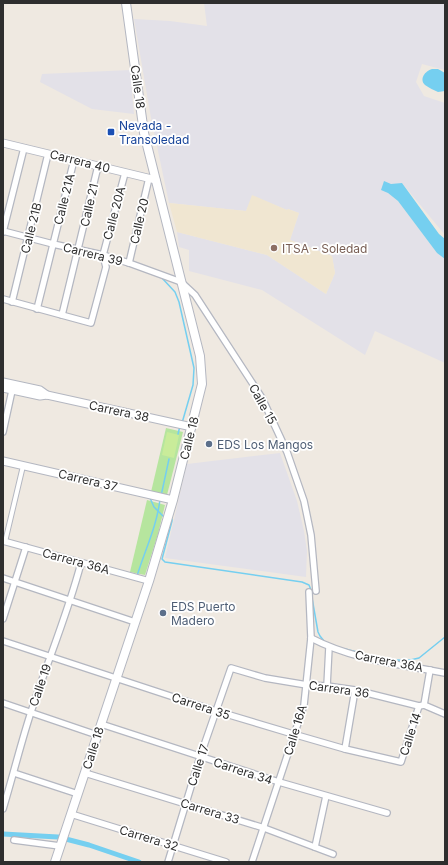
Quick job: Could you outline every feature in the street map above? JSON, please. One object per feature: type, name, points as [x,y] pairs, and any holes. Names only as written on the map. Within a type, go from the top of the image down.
[{"type":"main road","name":"Calle 18","points":[[55,862],[149,581],[173,500],[202,384],[200,356],[152,179],[126,3]]},
{"type":"street","name":"Carrera 40","points":[[3,143],[152,179]]},
{"type":"street","points":[[3,231],[24,148]]},
{"type":"street","name":"Calle 21B","points":[[12,302],[29,238],[48,154]]},
{"type":"street","name":"Calle 21A","points":[[37,308],[74,160]]},
{"type":"street","name":"Calle 21","points":[[62,314],[98,166]]},
{"type":"street","name":"Calle 20A","points":[[62,314],[91,323],[106,267],[103,255],[125,173]]},
{"type":"street","name":"Calle 20","points":[[129,263],[152,179]]},
{"type":"street","name":"Carrera 39","points":[[3,231],[103,255],[181,282]]},
{"type":"street","name":"Calle 15","points":[[181,282],[195,295],[262,398],[287,452],[304,501],[307,515],[311,535],[316,590]]},
{"type":"street","points":[[3,299],[62,314]]},
{"type":"street","name":"Carrera 38","points":[[3,382],[40,396],[47,395],[192,426]]},
{"type":"street","points":[[3,432],[13,387]]},
{"type":"street","name":"Carrera 38","points":[[3,388],[13,387]]},
{"type":"street","name":"Carrera 37","points":[[3,461],[173,500]]},
{"type":"street","points":[[4,542],[23,466]]},
{"type":"street","name":"Carrera 36A","points":[[4,542],[149,581]]},
{"type":"street","points":[[3,619],[26,547]]},
{"type":"street","name":"Calle 19","points":[[3,809],[31,711],[71,601],[80,562]]},
{"type":"street","points":[[3,578],[135,622]]},
{"type":"street","name":"Calle 16A","points":[[252,862],[279,782],[293,734],[304,705],[311,638],[309,592]]},
{"type":"street","name":"Carrera 36A","points":[[311,638],[329,647],[371,660],[445,673]]},
{"type":"street","name":"Carrera 35","points":[[3,641],[216,711],[345,750],[401,762]]},
{"type":"street","points":[[327,686],[329,647]]},
{"type":"street","name":"Carrera 36","points":[[231,668],[265,678],[307,685],[355,690],[421,706],[445,714]]},
{"type":"street","name":"Calle 17","points":[[168,862],[200,757],[231,668]]},
{"type":"street","name":"Calle 14","points":[[401,762],[421,706],[430,670]]},
{"type":"street","points":[[345,750],[355,690]]},
{"type":"street","points":[[3,702],[97,735]]},
{"type":"street","name":"Carrera 34","points":[[101,724],[279,782],[387,813]]},
{"type":"street","points":[[14,772],[78,794]]},
{"type":"street","name":"Carrera 33","points":[[85,773],[264,828],[333,854]]},
{"type":"street","points":[[315,847],[326,796]]},
{"type":"street","name":"Carrera 32","points":[[71,814],[226,862]]},
{"type":"street","points":[[14,840],[61,844]]},
{"type":"shaded area","points":[[204,3],[445,3],[445,70],[422,64],[416,82],[424,96],[445,103],[445,235],[402,183],[388,193],[398,201],[437,253],[445,259],[445,363],[375,331],[365,355],[262,290],[189,271],[189,250],[179,247],[177,232],[267,255],[326,294],[335,273],[332,256],[290,240],[299,213],[288,209],[287,210],[253,196],[246,211],[169,203],[151,118],[134,19],[170,21],[207,26]]},
{"type":"shaded area","points":[[130,70],[134,114],[92,109],[40,82],[42,74]]},
{"type":"shaded area","name":"ITSA - Soledad","points":[[252,195],[287,210],[288,209],[299,213],[290,240],[332,256],[335,273],[326,294],[267,255],[177,232],[169,203],[246,211]]},
{"type":"shaded area","points":[[280,453],[297,501],[304,531],[307,551],[306,577],[165,558],[187,464]]},
{"type":"green space","points":[[166,428],[183,432],[167,495],[151,492]]},
{"type":"green space","points":[[167,432],[179,435],[174,458],[162,455]]},
{"type":"green space","points":[[147,500],[165,505],[158,534],[145,575],[130,572]]},
{"type":"water","points":[[432,69],[438,69],[445,73],[445,91],[438,92],[423,83],[424,76]]},
{"type":"water","points":[[384,181],[391,184],[402,183],[439,234],[445,239],[445,259],[437,253],[398,201],[388,193],[381,190]]},
{"type":"waterway","points":[[162,278],[175,292],[179,302],[194,368],[193,385],[182,423]]},
{"type":"waterway","points":[[178,434],[180,426]]},
{"type":"waterway","points":[[161,496],[169,459]]},
{"type":"waterway","points":[[150,498],[154,507],[164,517]]},
{"type":"waterway","points":[[137,576],[154,528],[160,499]]},
{"type":"waterway","points":[[170,518],[172,521],[162,559],[165,562],[302,582],[309,585],[311,590]]},
{"type":"waterway","points":[[312,598],[318,632],[324,641]]},
{"type":"waterway","points":[[345,649],[391,660],[410,660],[419,658],[445,637]]},
{"type":"waterway","points":[[3,834],[58,837],[89,845],[139,862]]},
{"type":"place","name":"Nevada - Transoledad","points":[[111,132]]},
{"type":"place","name":"ITSA - Soledad","points":[[274,248]]},
{"type":"place","name":"EDS Los Mangos","points":[[209,444]]},
{"type":"place","name":"EDS Puerto Madero","points":[[163,613]]}]
